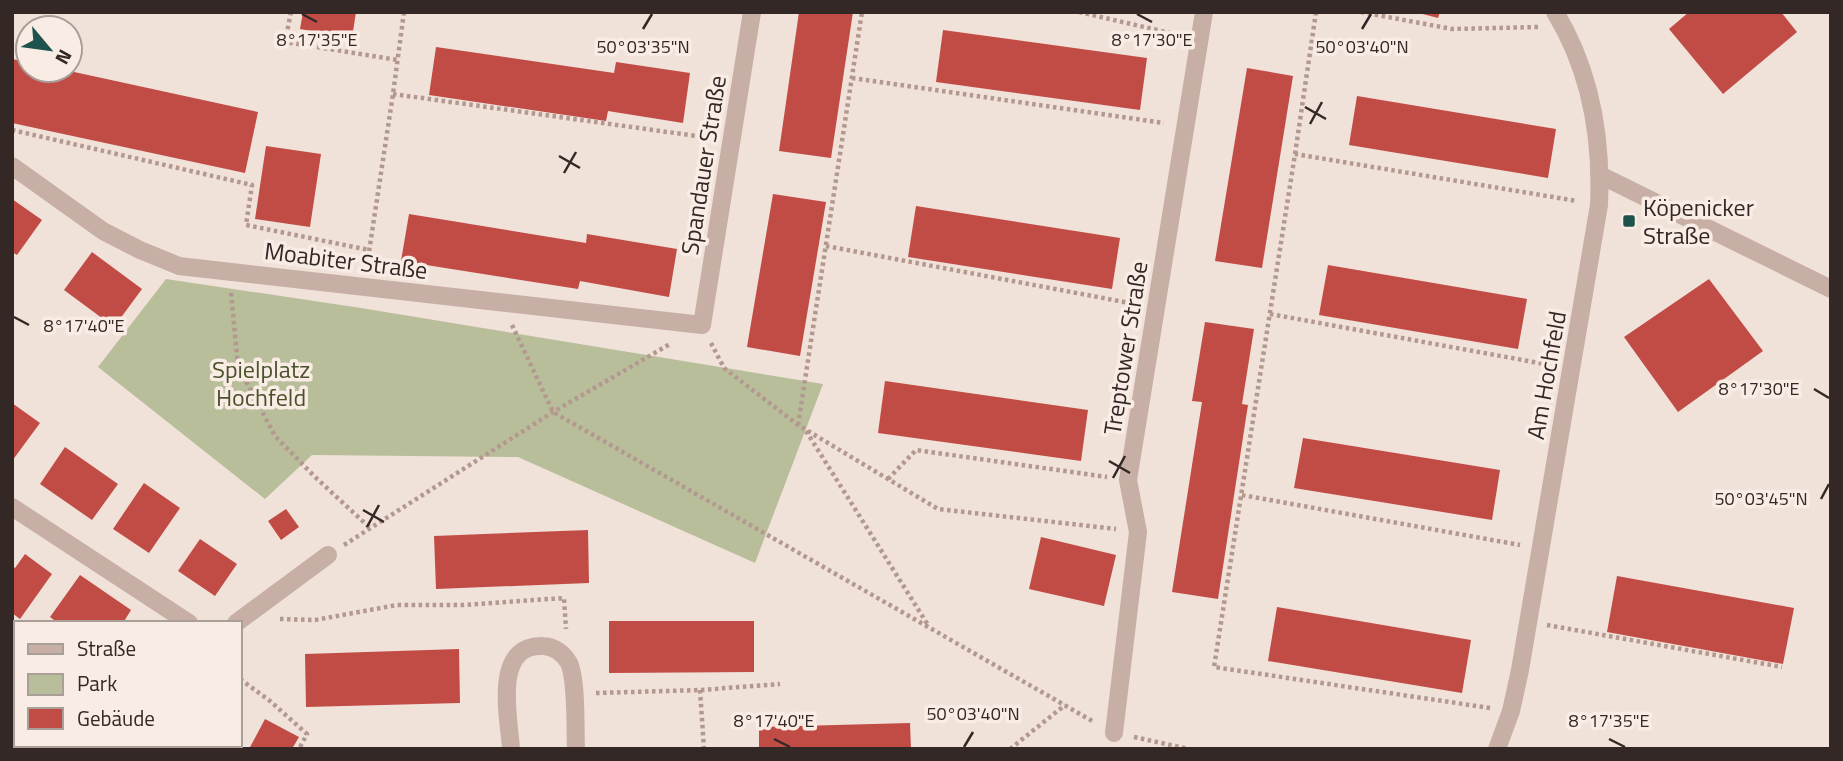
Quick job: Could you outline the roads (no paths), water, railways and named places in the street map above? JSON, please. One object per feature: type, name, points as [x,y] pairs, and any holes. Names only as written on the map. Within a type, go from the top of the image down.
[{"type":"street","name":"Spandauer Straße","points":[[702,325],[752,12]]},
{"type":"street","name":"Treptower Straße","points":[[1114,733],[1138,532],[1128,480],[1205,12]]},
{"type":"street","name":"Am Hochfeld","points":[[1497,749],[1511,711],[1529,622],[1599,205],[1599,142],[1592,102],[1582,66],[1559,19]]},
{"type":"street","name":"Moabiter Straße","points":[[12,166],[103,231],[139,250],[179,266],[702,325]]},
{"type":"street","points":[[1600,175],[1831,289]]},
{"type":"street","points":[[12,507],[186,621]]},
{"type":"street","points":[[239,621],[328,555]]},
{"type":"street","points":[[512,749],[508,670],[515,659],[525,651],[541,646],[551,647],[561,653],[568,661],[573,674],[576,749]]},
{"type":"place","name":"Köpenicker Straße","points":[[1629,221]]},
{"type":"park label","name":"Spielplatz Hochfeld","points":[[261,383]]}]
